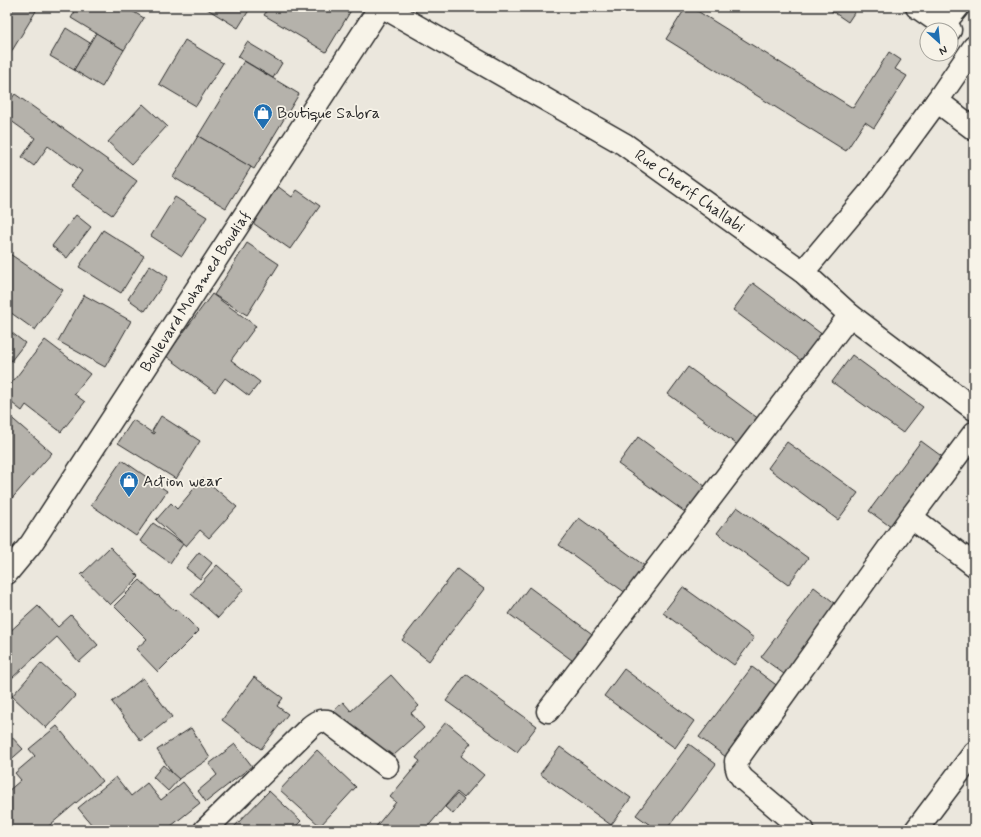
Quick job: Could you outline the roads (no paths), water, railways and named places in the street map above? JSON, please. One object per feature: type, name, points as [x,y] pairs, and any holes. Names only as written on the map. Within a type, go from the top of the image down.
[{"type":"street","name":"Rue Cherif Challabi","points":[[382,7],[624,144],[803,272],[850,315],[974,408]]},
{"type":"street","name":"Boulevard Mohamed Boudiaf","points":[[7,573],[36,538],[382,7]]},
{"type":"street","points":[[917,7],[938,22]]},
{"type":"street","points":[[951,22],[958,7]]},
{"type":"street","points":[[803,272],[871,190],[937,101],[974,46],[959,36]]},
{"type":"street","points":[[937,101],[974,129]]},
{"type":"street","points":[[548,711],[850,315]]},
{"type":"street","points":[[803,830],[743,779],[736,768],[736,761],[911,517],[974,433]]},
{"type":"street","points":[[911,517],[974,565]]},
{"type":"street","points":[[205,830],[316,722],[327,721],[387,766]]},
{"type":"street","points":[[916,830],[974,753]]},
{"type":"place","name":"Boutique Sabra","points":[[263,130]]},
{"type":"place","name":"Action wear","points":[[129,498]]}]
